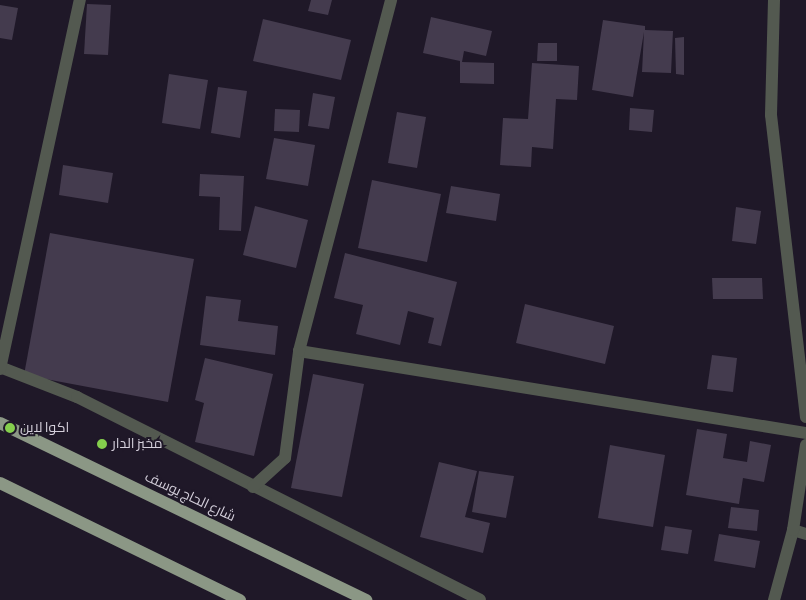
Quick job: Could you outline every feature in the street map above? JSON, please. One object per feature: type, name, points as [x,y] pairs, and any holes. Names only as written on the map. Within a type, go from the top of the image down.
[{"type":"main road","name":"شارع الحاج يوسف","points":[[0,422],[366,600]]},
{"type":"main road","points":[[0,483],[240,600]]},
{"type":"street","points":[[80,0],[1,368],[77,397],[253,488],[480,600]]},
{"type":"street","points":[[253,488],[285,458],[298,352],[391,0]]},
{"type":"street","points":[[774,0],[771,114],[806,417]]},
{"type":"street","points":[[298,352],[806,433]]},
{"type":"street","points":[[774,600],[793,530],[806,445]]},
{"type":"street","points":[[793,530],[806,534]]},
{"type":"building","points":[[311,0],[332,0],[328,15],[308,11]]},
{"type":"building","points":[[87,4],[111,5],[108,55],[84,54]]},
{"type":"building","points":[[0,5],[18,8],[12,40],[0,38]]},
{"type":"building","points":[[431,17],[492,31],[486,56],[464,51],[462,62],[494,63],[494,84],[460,83],[460,61],[423,53]]},
{"type":"building","points":[[263,19],[351,40],[341,80],[253,61]]},
{"type":"building","points":[[603,20],[645,26],[645,30],[673,31],[671,73],[642,72],[644,32],[633,97],[592,90]]},
{"type":"building","points":[[684,37],[684,75],[676,74],[675,38]]},
{"type":"building","points":[[538,43],[557,43],[557,61],[537,61]]},
{"type":"building","points":[[532,63],[579,66],[577,100],[556,99],[553,149],[532,147],[531,167],[500,165],[503,118],[528,119]]},
{"type":"building","points":[[169,74],[208,80],[200,129],[162,123]]},
{"type":"building","points":[[218,87],[247,91],[240,138],[211,133]]},
{"type":"building","points":[[313,93],[335,97],[329,129],[308,126]]},
{"type":"building","points":[[630,108],[654,110],[652,132],[629,130]]},
{"type":"building","points":[[275,109],[300,110],[299,132],[274,131]]},
{"type":"building","points":[[397,112],[426,117],[417,168],[388,163]]},
{"type":"building","points":[[274,138],[315,145],[308,186],[266,179]]},
{"type":"building","points":[[63,165],[113,173],[108,203],[59,195]]},
{"type":"building","points":[[200,174],[244,176],[241,231],[219,230],[220,197],[199,196]]},
{"type":"building","points":[[372,180],[441,194],[427,262],[358,248]]},
{"type":"building","points":[[451,186],[500,194],[496,221],[446,213]]},
{"type":"building","points":[[255,206],[308,220],[296,268],[243,255]]},
{"type":"building","points":[[736,207],[761,211],[756,244],[732,241]]},
{"type":"building","points":[[50,233],[194,259],[168,402],[24,375]]},
{"type":"building","points":[[345,253],[457,282],[441,346],[428,343],[434,318],[408,311],[400,345],[356,334],[363,305],[334,298]]},
{"type":"building","points":[[712,278],[762,278],[763,299],[713,299]]},
{"type":"building","points":[[206,296],[241,300],[238,321],[278,326],[275,355],[200,345]]},
{"type":"building","points":[[525,304],[614,326],[605,364],[516,343]]},
{"type":"building","points":[[712,355],[737,358],[733,392],[707,389]]},
{"type":"building","points":[[205,358],[273,374],[254,456],[195,442],[204,403],[195,400]]},
{"type":"building","points":[[313,374],[364,384],[342,497],[291,488]]},
{"type":"building","points":[[697,429],[727,434],[723,458],[747,462],[750,441],[771,445],[764,482],[743,478],[739,504],[686,495]]},
{"type":"building","points":[[610,445],[665,455],[653,527],[598,518]]},
{"type":"building","points":[[439,462],[477,471],[465,517],[490,523],[483,553],[420,537]]},
{"type":"building","points":[[479,471],[514,476],[506,518],[472,512]]},
{"type":"building","points":[[731,507],[759,510],[757,531],[728,528]]},
{"type":"building","points":[[665,526],[692,530],[688,554],[661,550]]},
{"type":"building","points":[[719,534],[760,541],[755,568],[714,561]]},
{"type":"place","name":"اكوا لاين","points":[[10,428]]},
{"type":"place","name":"مخبز الدار","points":[[102,444]]}]
